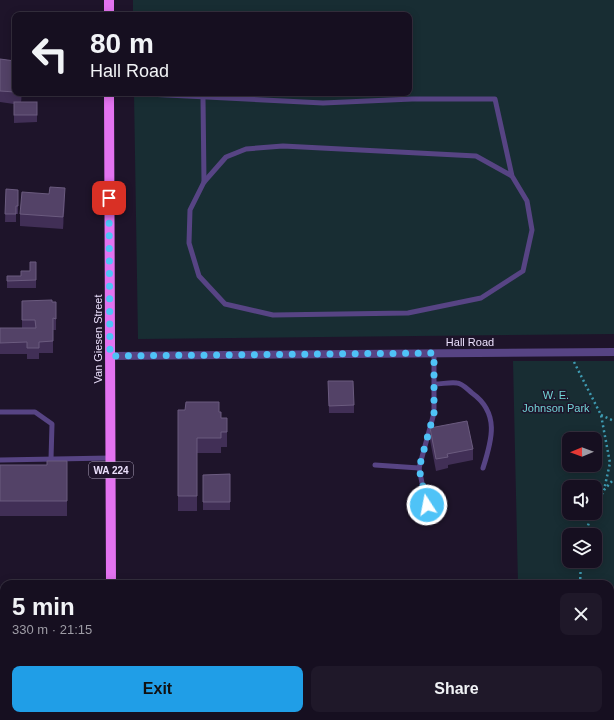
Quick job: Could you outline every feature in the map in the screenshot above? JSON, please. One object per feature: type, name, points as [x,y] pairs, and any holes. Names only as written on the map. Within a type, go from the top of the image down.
[{"type":"main road","points":[[109,0],[109,12]]},
{"type":"main road","name":"Van Giesen Street","points":[[109,96],[111,580]]},
{"type":"street","name":"Hall Road","points":[[110,356],[614,352]]},
{"type":"lane","points":[[173,96],[323,103],[412,99],[495,99],[512,176],[527,201],[532,230],[523,271],[481,298],[408,313],[273,315],[225,304],[199,276],[189,243],[190,210],[204,182],[226,157],[246,149],[283,146],[476,156],[512,176]]},
{"type":"lane","points":[[203,98],[204,182]]},
{"type":"lane","points":[[429,518],[419,468],[434,413],[434,353]]},
{"type":"lane","points":[[435,384],[458,382],[481,399],[490,412],[491,426],[489,447],[483,468]]},
{"type":"lane","points":[[0,412],[35,412],[52,424],[51,459]]},
{"type":"lane","points":[[0,460],[110,458]]},
{"type":"lane","points":[[375,465],[419,468]]},
{"type":"path","points":[[570,353],[601,415],[610,463],[602,494]]},
{"type":"path","points":[[601,415],[614,421]]},
{"type":"path","points":[[604,490],[614,479]]},
{"type":"path","points":[[580,580],[581,568]]},
{"type":"green space","points":[[133,0],[614,0],[614,334],[138,339],[134,96],[412,96],[412,12],[133,12]]},
{"type":"green space","name":"W. E. Johnson Park","points":[[513,361],[614,361],[614,580],[518,580]]},
{"type":"building","points":[[0,59],[12,61],[12,92],[0,91]]},
{"type":"building","points":[[14,102],[37,102],[37,115],[14,115]]},
{"type":"building","points":[[50,187],[65,188],[63,217],[20,214],[22,192],[49,194]]},
{"type":"building","points":[[6,189],[18,190],[18,206],[16,206],[16,214],[5,214]]},
{"type":"building","points":[[30,262],[36,262],[36,280],[7,281],[7,276],[21,276],[21,271],[30,271]]},
{"type":"building","points":[[52,300],[52,302],[56,302],[56,319],[53,318],[53,341],[39,342],[39,348],[27,348],[27,342],[0,343],[0,328],[36,328],[35,320],[22,320],[22,301]]},
{"type":"building","points":[[328,381],[353,381],[354,405],[329,406]]},
{"type":"building","points":[[186,402],[219,402],[219,412],[221,412],[221,418],[227,418],[227,432],[221,432],[221,438],[197,438],[197,496],[178,496],[178,410],[185,410]]},
{"type":"building","points":[[467,421],[473,449],[447,454],[448,457],[436,459],[430,428]]},
{"type":"building","points":[[47,461],[67,461],[67,501],[0,501],[0,465],[47,465]]},
{"type":"building","points":[[230,474],[230,502],[203,502],[203,475]]},
{"type":"route","points":[[109,198],[110,356],[434,353],[434,413],[419,468],[427,505]]}]
